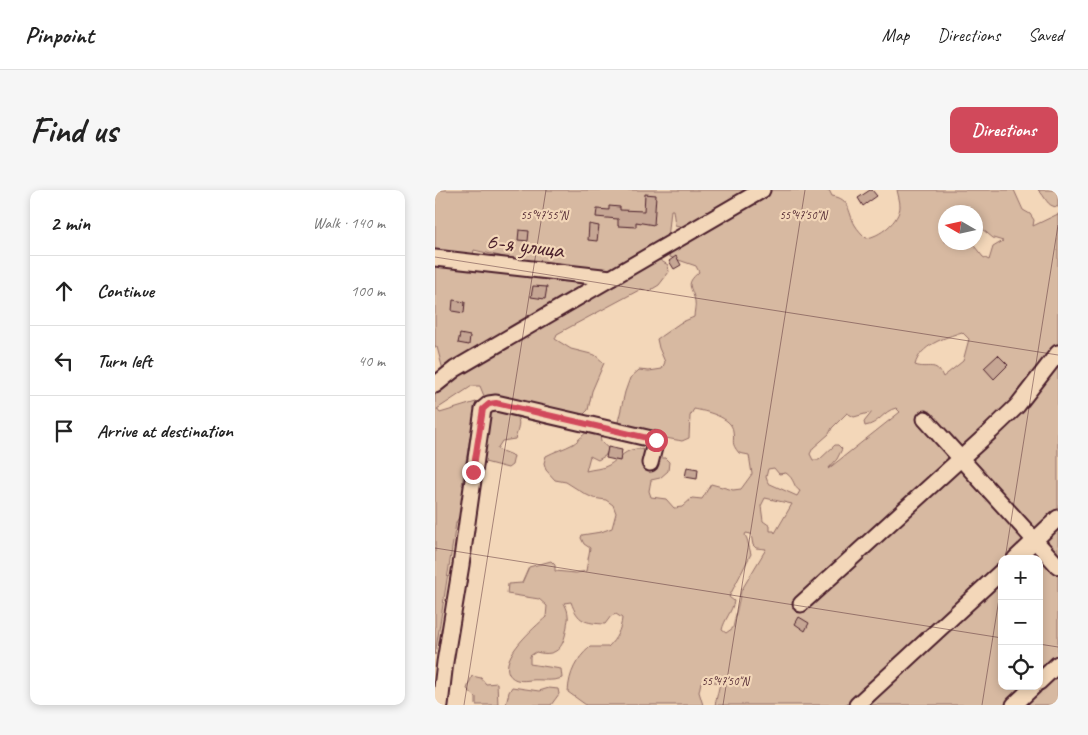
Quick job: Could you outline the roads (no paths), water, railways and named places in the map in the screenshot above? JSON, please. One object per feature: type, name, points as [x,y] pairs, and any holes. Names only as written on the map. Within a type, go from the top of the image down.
[{"type":"street","points":[[435,385],[455,369],[762,190]]},
{"type":"street","name":"6-я улица","points":[[435,258],[611,278]]},
{"type":"street","points":[[801,604],[962,459],[1017,406],[1058,353]]},
{"type":"street","points":[[441,705],[445,662],[483,409],[489,404],[496,403],[656,440],[650,463]]},
{"type":"street","points":[[925,419],[1058,566]]},
{"type":"street","points":[[1019,555],[1058,518]]},
{"type":"street","points":[[857,705],[998,575]]},
{"type":"street","points":[[1043,678],[1058,664]]},
{"type":"street","points":[[1014,705],[1030,690]]}]
